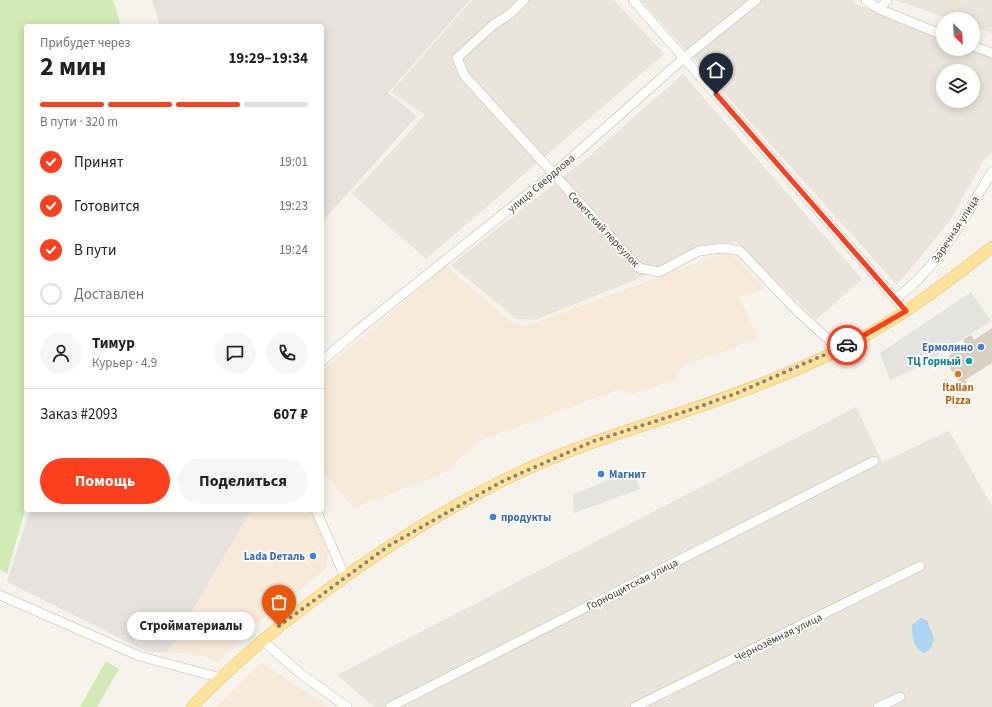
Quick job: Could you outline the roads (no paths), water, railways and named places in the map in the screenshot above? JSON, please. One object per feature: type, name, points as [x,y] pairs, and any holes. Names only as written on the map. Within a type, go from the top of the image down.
[{"type":"main road","points":[[192,707],[262,640],[344,577],[390,545],[460,504],[514,476],[594,441],[737,393],[839,349],[906,311],[992,247]]},
{"type":"street","name":"Советский переулок","points":[[524,0],[510,14],[493,25],[457,58],[464,75],[553,174],[639,268],[659,272],[700,251],[724,248],[740,251],[796,310],[839,349]]},
{"type":"street","points":[[632,0],[906,311]]},
{"type":"street","name":"улица Свердлова","points":[[324,359],[358,330],[553,174],[684,58],[756,0]]},
{"type":"street","points":[[866,0],[878,9],[936,32]]},
{"type":"street","points":[[878,9],[887,0]]},
{"type":"street","points":[[980,49],[992,53]]},
{"type":"street","name":"Заречная улица","points":[[895,299],[910,288],[938,258],[992,172]]},
{"type":"street","name":"Горнощитская улица","points":[[390,707],[874,461]]},
{"type":"street","points":[[317,512],[344,577]]},
{"type":"street","name":"Чернозёмная улица","points":[[635,707],[920,566]]},
{"type":"street","points":[[0,595],[139,656],[221,678]]},
{"type":"street","points":[[262,640],[300,672],[346,707]]},
{"type":"street","points":[[878,707],[900,697]]},
{"type":"water","points":[[921,618],[927,620],[934,639],[931,648],[924,653],[915,645],[912,633],[912,625]]},
{"type":"place","name":"Ермолино","points":[[981,347]]},
{"type":"place","name":"ТЦ Горный","points":[[969,361]]},
{"type":"place","name":"Italian Pizza","points":[[958,374]]},
{"type":"place","name":"Магнит","points":[[601,474]]},
{"type":"place","name":"продукты","points":[[493,517]]},
{"type":"place","name":"Lada Dеталь","points":[[313,556]]},
{"type":"place","name":"Стройматериалы","points":[[279,626]]}]
